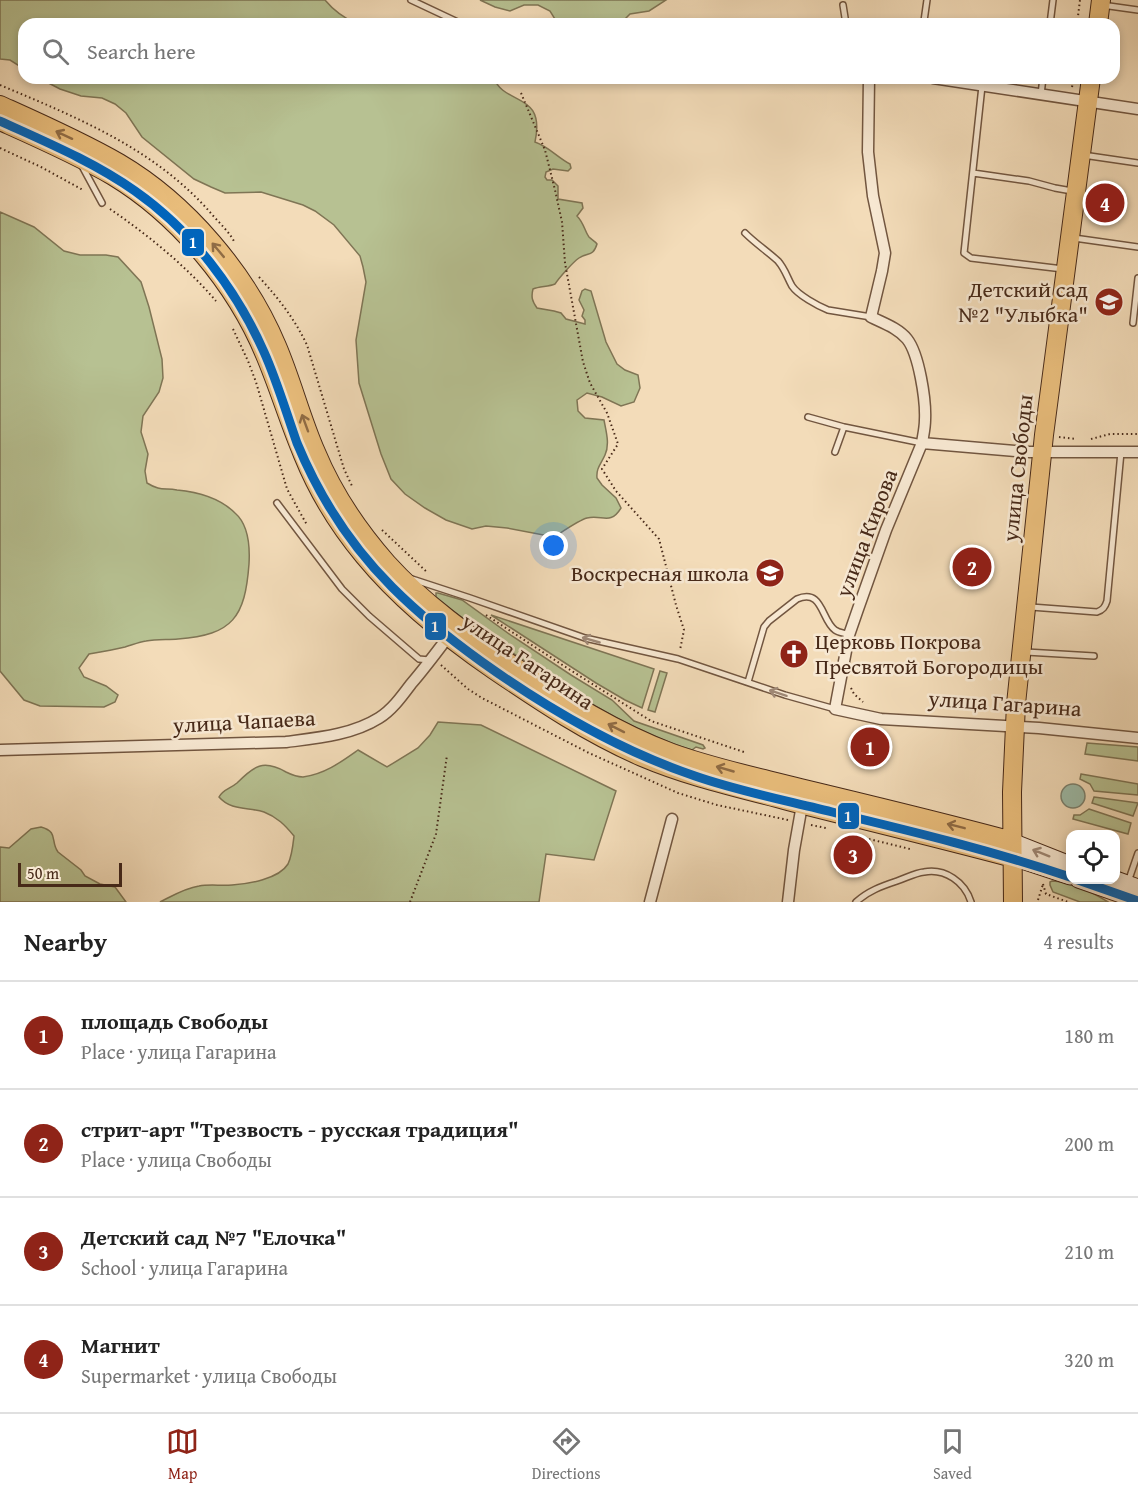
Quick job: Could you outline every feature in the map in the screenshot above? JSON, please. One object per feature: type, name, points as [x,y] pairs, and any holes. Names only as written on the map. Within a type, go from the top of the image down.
[{"type":"main road","points":[[1099,18],[1101,2]]},
{"type":"main road","name":"улица Свободы","points":[[1013,902],[1014,727],[1021,652],[1042,452],[1090,84]]},
{"type":"main road","name":"улица Гагарина","points":[[0,105],[122,165],[176,206],[223,255],[250,294],[273,336],[315,451],[329,480],[357,525],[399,575],[425,601],[456,626],[571,703],[646,742],[695,761],[1013,850]]},
{"type":"main road","name":"улица Гагарина","points":[[0,121],[114,177],[168,218],[219,274],[254,330],[303,457],[333,513],[376,570],[416,610],[448,637],[565,717],[640,756],[690,775],[802,805],[1013,850]]},
{"type":"main road","points":[[1013,850],[1066,863]]},
{"type":"main road","points":[[1013,850],[1066,875]]},
{"type":"main road","points":[[1092,884],[1138,901]]},
{"type":"street","points":[[869,84],[867,135],[869,164],[885,253],[872,317]]},
{"type":"street","points":[[970,84],[1138,109]]},
{"type":"street","name":"улица Кирова","points":[[835,709],[849,635],[886,530],[922,443],[925,421],[923,391],[918,367],[908,340],[872,317]]},
{"type":"street","points":[[922,443],[1014,451],[1138,452]]},
{"type":"street","name":"улица Чапаева","points":[[0,750],[286,742],[350,731],[369,724],[393,706],[448,637]]},
{"type":"street","name":"улица Гагарина","points":[[835,709],[881,719],[1079,731],[1138,738]]},
{"type":"street","points":[[788,902],[802,805]]},
{"type":"street","points":[[650,902],[672,819]]},
{"type":"lane","points":[[411,0],[449,18]]},
{"type":"lane","points":[[924,18],[927,0]]},
{"type":"lane","points":[[1051,18],[1053,0]]},
{"type":"lane","points":[[1101,2],[1138,10]]},
{"type":"lane","points":[[843,4],[845,18]]},
{"type":"lane","points":[[1041,94],[1042,84]]},
{"type":"lane","points":[[982,86],[964,253],[971,258],[1065,270]]},
{"type":"lane","points":[[1080,154],[1138,163]]},
{"type":"lane","points":[[76,157],[102,203]]},
{"type":"lane","points":[[973,173],[1076,191]]},
{"type":"lane","points":[[744,233],[779,262],[796,291],[828,310],[872,317]]},
{"type":"lane","points":[[1069,237],[1138,247]]},
{"type":"lane","points":[[1133,323],[1138,278]]},
{"type":"lane","points":[[808,417],[922,443]]},
{"type":"lane","points":[[835,452],[844,427]]},
{"type":"lane","points":[[1026,606],[1098,612],[1104,608],[1107,601],[1121,452]]},
{"type":"lane","points":[[277,503],[342,589],[369,616],[419,659],[430,660]]},
{"type":"lane","points":[[399,575],[470,597],[585,638],[678,659],[785,695],[835,709]]},
{"type":"lane","points":[[748,682],[764,627],[797,599],[813,598],[833,629],[849,635]]},
{"type":"lane","points":[[1021,652],[1094,656]]},
{"type":"lane","points":[[1127,883],[1138,853]]},
{"type":"lane","points":[[856,902],[875,889],[927,871],[939,872],[954,879],[966,890],[971,902]]},
{"type":"path","points":[[1078,18],[1080,0]]},
{"type":"path","points":[[0,85],[70,114],[155,162],[175,177],[201,202],[236,245]]},
{"type":"path","points":[[521,93],[546,150],[562,222],[565,263],[583,362],[590,383],[607,413],[618,444],[602,469],[616,491],[659,539],[684,630],[678,659]]},
{"type":"path","points":[[0,148],[82,189],[129,222],[203,285],[221,307]]},
{"type":"path","points":[[256,273],[282,302],[307,345],[344,469],[354,491]]},
{"type":"path","points":[[231,325],[256,382],[287,489],[307,525]]},
{"type":"path","points":[[1076,438],[1091,440],[1110,434],[1138,434]]},
{"type":"path","points":[[380,528],[428,573]]},
{"type":"path","points":[[480,610],[530,645],[651,721],[744,752]]},
{"type":"path","points":[[850,685],[854,694],[867,704]]},
{"type":"path","points":[[410,902],[436,834],[447,755]]},
{"type":"path","points":[[1038,901],[1043,884],[1046,894]]},
{"type":"path","points":[[1038,901],[1042,895],[1046,894],[1068,902]]},
{"type":"path","points":[[1055,897],[1057,902]]},
{"type":"shaded area","points":[[0,0],[325,0],[346,18],[18,18],[18,65],[10,60],[0,59]]},
{"type":"shaded area","points":[[480,0],[666,0],[649,11],[630,14],[626,18],[554,18],[550,11],[538,5],[524,5],[510,11]]},
{"type":"shaded area","points":[[50,84],[497,84],[506,93],[522,101],[535,114],[537,126],[535,142],[570,164],[571,168],[568,171],[553,169],[546,172],[545,177],[558,186],[558,199],[582,203],[583,208],[577,216],[589,237],[597,244],[592,253],[576,260],[555,284],[533,289],[534,303],[537,308],[561,313],[566,319],[585,324],[582,316],[584,310],[579,300],[582,291],[585,289],[591,291],[606,342],[617,364],[638,375],[640,388],[634,402],[621,406],[587,393],[577,400],[578,411],[585,418],[604,420],[607,446],[597,478],[616,498],[621,508],[613,517],[584,519],[554,537],[507,528],[486,526],[472,529],[446,520],[405,494],[391,479],[359,383],[356,340],[366,282],[363,267],[360,256],[334,225],[303,205],[261,192],[225,193],[194,179],[142,137],[126,113],[115,104],[102,98],[81,96]]},
{"type":"shaded area","points":[[0,212],[34,227],[64,251],[80,255],[118,257],[141,282],[162,359],[163,378],[159,392],[143,416],[141,432],[148,454],[145,471],[147,483],[159,488],[201,494],[223,503],[240,518],[248,537],[249,564],[244,598],[233,620],[224,627],[197,637],[146,641],[89,654],[79,668],[84,677],[106,686],[118,695],[115,702],[104,707],[40,706],[24,700],[0,671]]},
{"type":"shaded area","points":[[436,593],[462,600],[512,636],[612,700],[634,721],[703,745],[705,748],[696,747],[692,750],[669,742],[604,711],[478,630],[436,597]]},
{"type":"shaded area","points":[[491,615],[654,669],[642,708],[596,683]]},
{"type":"shaded area","points":[[660,671],[667,673],[655,712],[648,710]]},
{"type":"shaded area","points":[[438,722],[481,725],[616,791],[594,860],[546,854],[539,902],[160,902],[194,887],[263,880],[278,873],[288,864],[294,836],[284,825],[264,812],[229,805],[219,797],[249,772],[265,765],[303,777],[326,770],[358,750],[387,767],[418,748]]},
{"type":"shaded area","points":[[1087,743],[1138,747],[1138,761],[1085,754]]},
{"type":"shaded area","points":[[1081,774],[1138,784],[1138,795],[1094,791],[1090,784],[1080,779]]},
{"type":"shaded area","points":[[1073,784],[1078,785],[1084,791],[1084,801],[1078,807],[1073,808],[1068,807],[1062,801],[1061,796],[1062,791],[1068,785]]},
{"type":"shaded area","points":[[1094,797],[1138,803],[1133,816],[1092,803]]},
{"type":"shaded area","points":[[1089,809],[1131,823],[1128,834],[1073,819],[1074,815],[1080,815]]},
{"type":"shaded area","points":[[41,827],[50,831],[58,852],[81,870],[85,876],[100,884],[115,887],[126,902],[0,902],[0,847],[9,848],[31,829]]},
{"type":"shaded area","points":[[1050,882],[1066,883],[1082,888],[1108,902],[1080,902],[1053,892]]},
{"type":"transit line","name":"1","points":[[0,121],[69,153],[135,191],[175,224],[193,243],[226,284],[253,329],[269,363],[297,443],[315,482],[337,520],[363,555],[392,587],[435,626],[482,662],[532,696],[584,727],[666,766],[730,787],[954,842],[1066,876]]},
{"type":"transit line","name":"1","points":[[1089,884],[1138,901]]},
{"type":"place","name":"Магнит","points":[[1105,203]]},
{"type":"place","name":"Детский сад №2 \"Улыбка\"","points":[[1109,302]]},
{"type":"place","name":"стрит-арт \"Трезвость - русская традиция\"","points":[[972,567]]},
{"type":"place","name":"Воскресная школа","points":[[770,573]]},
{"type":"place","name":"Церковь Покрова Пресвятой Богородицы","points":[[794,654]]},
{"type":"place","name":"площадь Свободы","points":[[870,747]]},
{"type":"place","name":"Детский сад №7 \"Елочка\"","points":[[853,855]]}]
